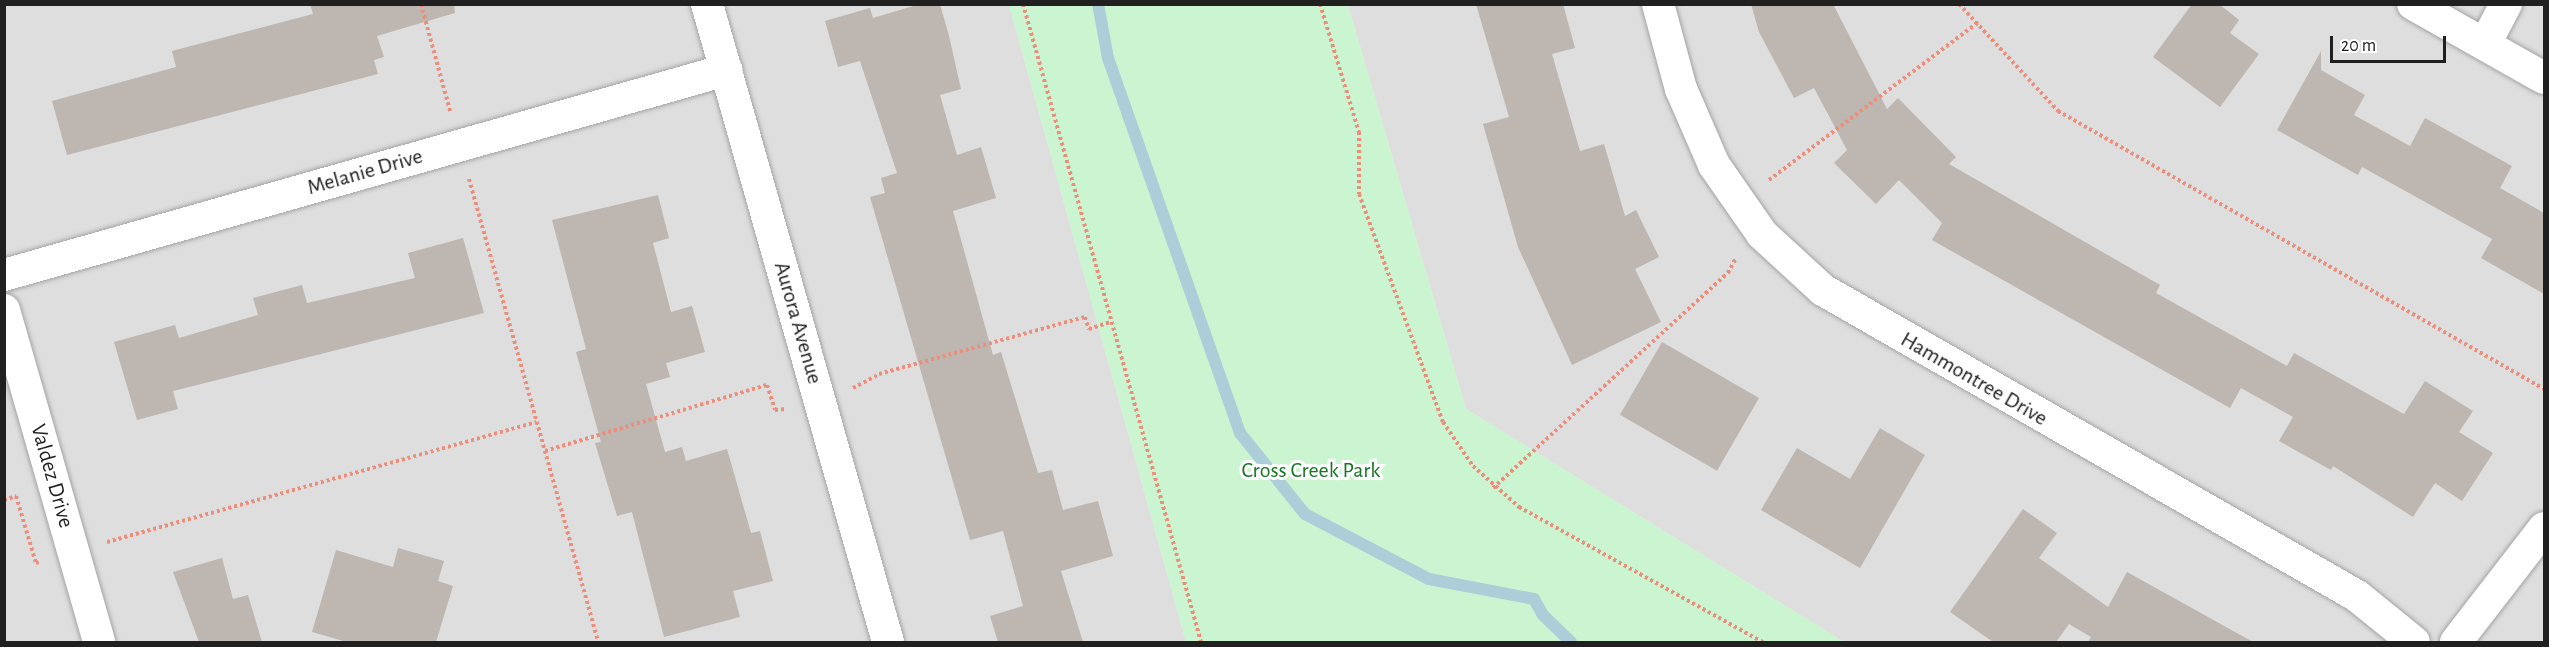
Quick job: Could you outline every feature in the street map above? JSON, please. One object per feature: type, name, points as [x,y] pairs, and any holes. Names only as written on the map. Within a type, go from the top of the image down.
[{"type":"street","name":"Aurora Avenue","points":[[707,4],[888,642]]},
{"type":"street","name":"Hammontree Drive","points":[[1658,4],[1681,89],[1714,165],[1747,213],[1823,290],[1866,318],[2357,596],[2414,642]]},
{"type":"street","points":[[2413,4],[2544,78]]},
{"type":"street","points":[[2485,44],[2506,4]]},
{"type":"street","name":"Melanie Drive","points":[[4,275],[726,70]]},
{"type":"street","name":"Valdez Drive","points":[[4,310],[99,642]]},
{"type":"street","points":[[2456,642],[2544,528]]},
{"type":"path","points":[[421,4],[598,642]]},
{"type":"path","points":[[1023,4],[1201,642]]},
{"type":"path","points":[[1320,4],[1359,132],[1359,194],[1443,422],[1493,488],[1519,507],[1763,642]]},
{"type":"path","points":[[1959,4],[2058,111],[2544,389]]},
{"type":"path","points":[[1493,488],[1728,273],[1747,213],[1977,23]]},
{"type":"path","points":[[4,500],[16,496],[36,563],[537,422]]},
{"type":"shaded area","points":[[4,5],[1009,5],[1186,642],[5,642]]},
{"type":"shaded area","points":[[1348,5],[2544,5],[2544,642],[1844,642],[1466,409]]},
{"type":"green space","name":"Cross Creek Park","points":[[1009,5],[1348,5],[1466,409],[1844,642],[1186,642]]},
{"type":"building","points":[[310,4],[454,4],[455,13],[377,36],[384,57],[374,60],[378,74],[67,155],[52,101],[176,67],[172,51],[313,14]]},
{"type":"building","points":[[920,4],[940,4],[949,36],[961,89],[940,95],[957,155],[981,147],[996,198],[953,211],[993,355],[1001,352],[1038,473],[1052,470],[1063,510],[1098,501],[1113,556],[1061,571],[1083,642],[998,642],[990,616],[1023,606],[1003,531],[970,540],[870,197],[885,193],[881,178],[897,173],[860,61],[838,67],[825,21],[870,8],[873,18]]},
{"type":"building","points":[[1476,4],[1563,4],[1575,48],[1552,54],[1580,151],[1604,144],[1625,216],[1636,210],[1659,257],[1635,269],[1661,322],[1572,365],[1518,247],[1483,124],[1509,117]]},
{"type":"building","points":[[1751,4],[1833,4],[1887,109],[1898,98],[1956,157],[1949,164],[2160,285],[2156,293],[2287,366],[2294,353],[2404,414],[2425,381],[2473,411],[2459,432],[2493,453],[2462,501],[2435,483],[2413,517],[2333,466],[2331,470],[2279,441],[2293,417],[2241,388],[2230,408],[1932,240],[1942,223],[1899,180],[1876,204],[1834,163],[1847,150],[1814,88],[1794,98],[1759,32]]},
{"type":"building","points":[[2192,4],[2219,4],[2239,20],[2230,33],[2259,54],[2220,107],[2153,57]]},
{"type":"building","points":[[2321,51],[2321,70],[2365,95],[2354,115],[2410,146],[2425,118],[2512,166],[2500,188],[2544,213],[2544,294],[2481,258],[2492,239],[2362,167],[2358,175],[2277,130]]},
{"type":"building","points":[[658,195],[669,238],[653,243],[671,312],[692,306],[705,352],[666,363],[670,377],[646,384],[665,452],[682,447],[686,461],[727,449],[751,533],[760,531],[773,581],[733,591],[740,617],[664,637],[632,512],[617,516],[595,443],[601,442],[576,352],[586,349],[552,220]]},
{"type":"building","points":[[463,238],[484,313],[173,391],[178,409],[137,420],[114,342],[175,325],[179,338],[258,315],[253,298],[302,285],[307,303],[415,278],[408,253]]},
{"type":"building","points":[[1662,342],[1759,398],[1717,471],[1620,415]]},
{"type":"building","points":[[1880,428],[1925,455],[1860,568],[1761,510],[1797,448],[1850,479]]},
{"type":"building","points":[[2023,509],[2057,533],[2039,558],[2108,607],[2127,572],[2253,642],[2088,642],[2091,637],[2069,624],[2056,642],[1993,642],[1950,612]]},
{"type":"building","points":[[398,548],[444,561],[438,581],[453,586],[436,642],[347,642],[312,632],[336,550],[393,567]]},
{"type":"building","points":[[222,558],[233,599],[248,595],[262,642],[199,642],[173,572]]},
{"type":"waterway","points":[[1098,4],[1108,58],[1240,433],[1305,514],[1429,579],[1534,599],[1543,615],[1571,642]]}]
